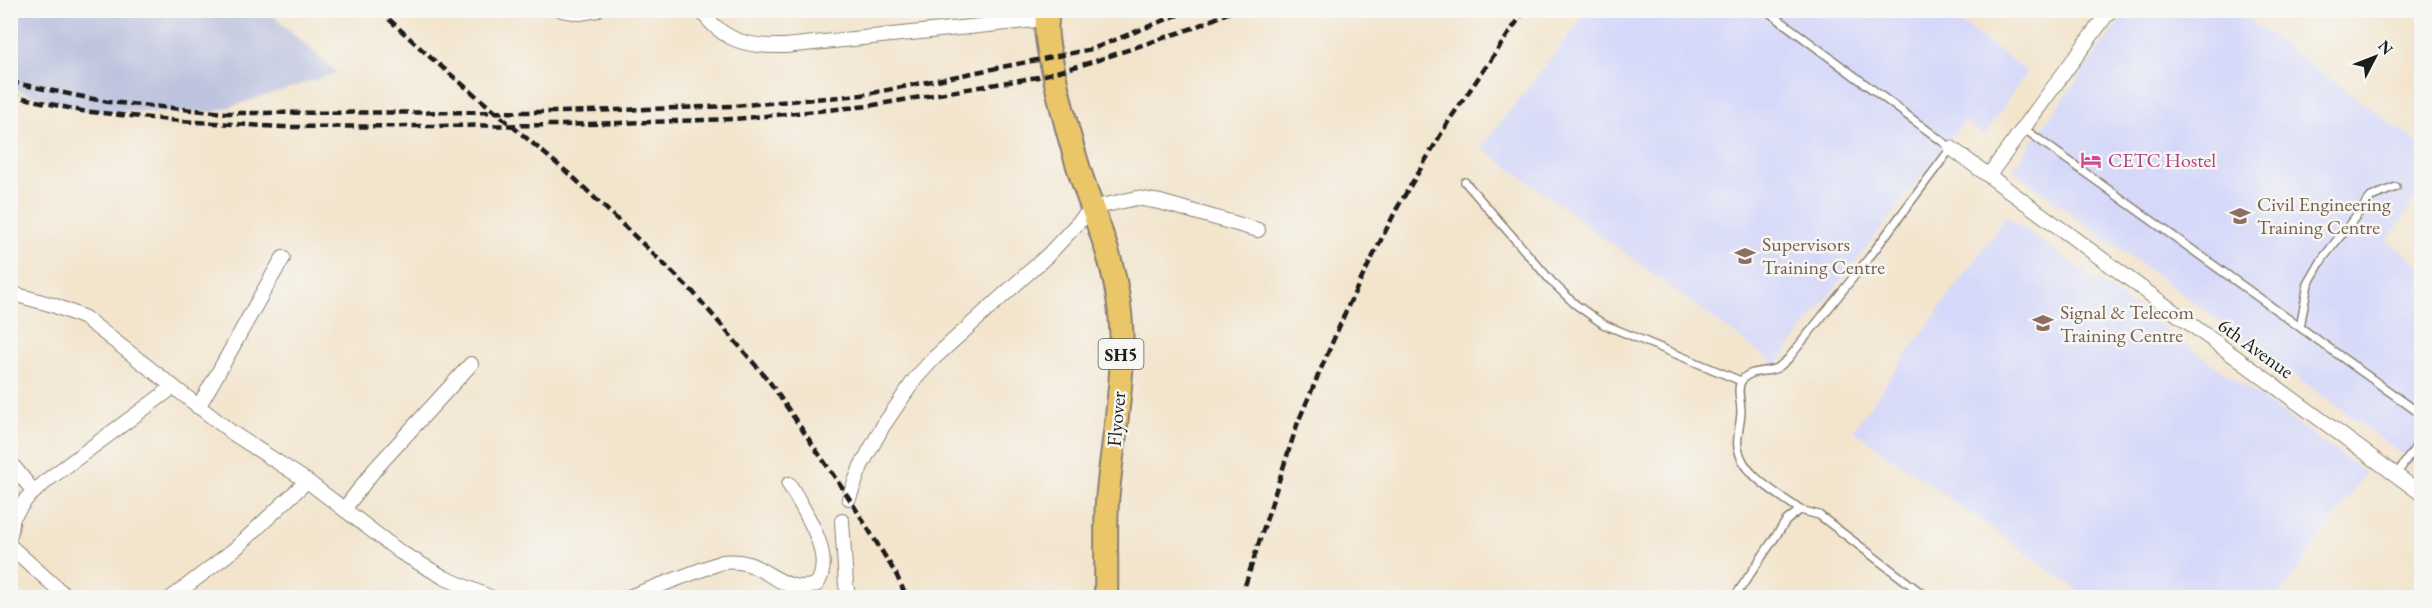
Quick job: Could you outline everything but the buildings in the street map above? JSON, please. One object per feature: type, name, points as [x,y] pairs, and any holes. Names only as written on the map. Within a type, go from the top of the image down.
[{"type":"main road","name":"SH5","points":[[1047,15],[1048,41],[1058,93],[1092,208]]},
{"type":"main road","name":"Flyover","points":[[1092,208],[1107,245],[1114,275],[1122,341],[1107,504],[1106,597]]},
{"type":"street","points":[[562,10],[580,13],[597,10]]},
{"type":"street","points":[[701,10],[719,30],[735,40],[757,47],[785,46],[1047,15]]},
{"type":"street","points":[[1989,175],[2110,10]]},
{"type":"street","name":"6th Avenue","points":[[1951,148],[2421,494]]},
{"type":"street","points":[[849,498],[861,466],[883,426],[915,379],[934,357],[1048,255],[1092,208],[1137,198],[1160,202],[1258,230]]},
{"type":"street","points":[[198,407],[252,309],[284,258]]},
{"type":"street","points":[[10,293],[53,305],[85,318],[172,388],[234,434],[345,508],[400,552],[445,578],[492,597]]},
{"type":"street","points":[[345,508],[375,469],[471,364]]},
{"type":"street","points":[[10,535],[13,517],[18,508],[34,492],[172,388]]},
{"type":"street","points":[[10,462],[34,492]]},
{"type":"street","points":[[171,597],[236,548],[307,481]]},
{"type":"street","points":[[626,597],[722,562],[736,561],[751,565],[781,583],[799,587],[818,584],[822,577],[824,564],[814,530],[789,484]]},
{"type":"street","points":[[842,521],[846,585],[849,597]]},
{"type":"street","points":[[10,546],[68,597]]},
{"type":"street","points":[[785,597],[799,587]]},
{"type":"lane","points":[[1766,10],[1951,148],[1868,259],[1788,359],[1775,369],[1757,372],[1746,376],[1741,381],[1738,390],[1741,415],[1737,433],[1738,450],[1751,472],[1800,510],[1819,515],[1928,597]]},
{"type":"lane","points":[[2023,128],[2421,415]]},
{"type":"lane","points":[[1465,182],[1552,282],[1603,324],[1741,381]]},
{"type":"lane","points":[[2300,327],[2308,284],[2323,258],[2371,197],[2396,187]]},
{"type":"lane","points":[[2396,476],[2421,438]]},
{"type":"lane","points":[[1734,597],[1786,521],[1800,510]]},
{"type":"shaded area","points":[[11,10],[268,11],[337,73],[213,112],[83,111],[11,88]]},
{"type":"shaded area","name":"Supervisors Training Centre","points":[[1588,11],[1945,11],[2027,71],[1984,136],[1964,121],[1776,365],[1481,147]]},
{"type":"shaded area","name":"Civil Engineering Training Centre","points":[[2127,11],[2184,11],[2193,17],[2198,11],[2237,11],[2421,145],[2421,192],[2387,240],[2421,266],[2421,468],[2012,170]]},
{"type":"shaded area","name":"Signal & Telecom Training Centre","points":[[2006,216],[2366,473],[2278,597],[2087,597],[1853,430]]},
{"type":"railway","points":[[379,10],[430,57],[575,179],[693,292],[769,381],[849,498],[896,574],[907,598]]},
{"type":"railway","points":[[10,82],[108,102],[225,113],[560,112],[733,106],[862,95],[1092,49],[1190,10]]},
{"type":"railway","points":[[10,95],[82,111],[180,121],[283,127],[562,125],[734,119],[868,106],[1038,77],[1092,62],[1193,28],[1235,10]]},
{"type":"railway","points":[[1241,598],[1298,422],[1349,304],[1396,210],[1450,119],[1525,10]]},
{"type":"place","name":"CETC Hostel","points":[[2091,160]]},
{"type":"place","name":"Civil Engineering Training Centre","points":[[2240,216]]},
{"type":"place","name":"Supervisors Training Centre","points":[[1745,256]]},
{"type":"place","name":"Signal & Telecom Training Centre","points":[[2043,323]]}]
